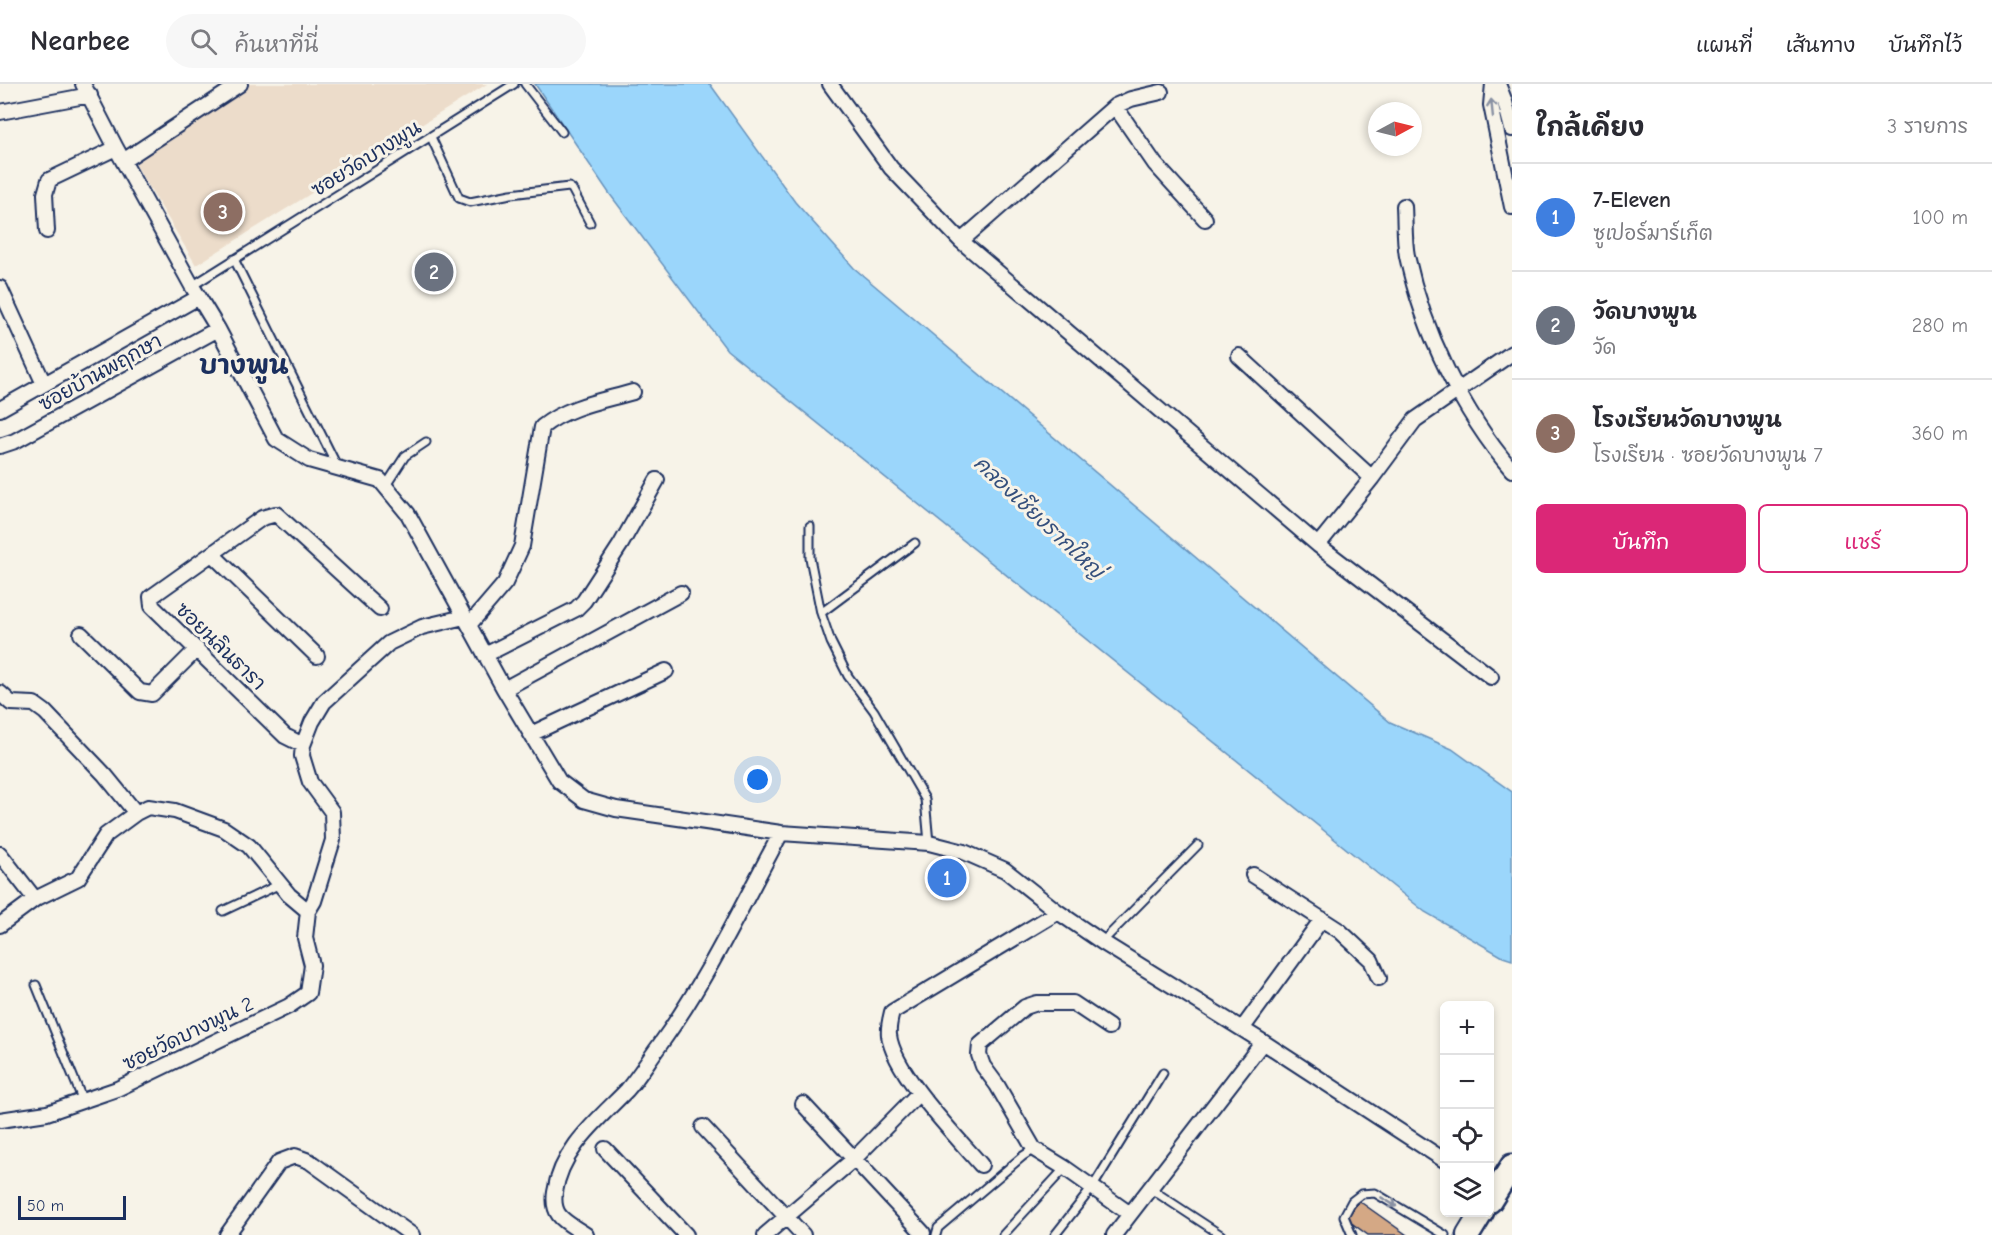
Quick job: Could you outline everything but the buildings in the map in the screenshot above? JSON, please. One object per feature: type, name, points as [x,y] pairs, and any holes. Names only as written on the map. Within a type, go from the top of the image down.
[{"type":"main road","points":[[1494,1190],[1512,1166]]},
{"type":"main road","points":[[1468,1235],[1479,1217]]},
{"type":"street","points":[[123,161],[240,84]]},
{"type":"street","points":[[830,84],[891,168],[961,241],[1317,545],[1491,678]]},
{"type":"street","points":[[1493,84],[1491,105],[1512,207]]},
{"type":"street","points":[[1498,84],[1512,129]]},
{"type":"street","points":[[0,112],[86,89],[123,161],[195,292],[218,329],[276,439],[309,460],[380,480],[408,514],[504,689],[559,781],[584,800],[616,809],[781,834],[930,843],[964,852],[1005,870],[1058,912],[1102,942],[1263,1042],[1440,1157]]},
{"type":"street","points":[[961,241],[1115,106],[1131,99],[1161,92]]},
{"type":"street","points":[[1115,106],[1155,164],[1205,219]]},
{"type":"street","points":[[47,231],[45,194],[49,180],[116,148]]},
{"type":"street","points":[[1404,206],[1407,255],[1422,314],[1458,390],[1491,445],[1512,470]]},
{"type":"street","points":[[0,288],[44,384]]},
{"type":"street","points":[[0,409],[195,292]]},
{"type":"street","name":"ซอยบ้านพฤกษา","points":[[0,446],[15,441],[218,329]]},
{"type":"street","points":[[1317,545],[1372,478],[1415,420],[1512,353]]},
{"type":"street","points":[[1239,356],[1372,478]]},
{"type":"street","points":[[303,745],[312,722],[324,702],[389,643],[422,627],[467,621],[505,584],[522,546],[542,427],[555,417],[579,407],[633,392]]},
{"type":"street","points":[[485,655],[576,609],[584,601],[621,544],[657,480]]},
{"type":"street","name":"ซอยนลินธารา","points":[[303,745],[285,736],[152,606],[151,597],[262,518],[276,514],[380,609]]},
{"type":"street","points":[[212,554],[317,656]]},
{"type":"street","points":[[504,689],[681,593]]},
{"type":"street","points":[[81,634],[140,692],[152,694],[197,649]]},
{"type":"street","points":[[531,734],[666,670]]},
{"type":"street","points":[[0,693],[11,703],[34,704],[45,712],[105,775],[136,813]]},
{"type":"street","name":"ซอยวัดบางพูน 2","points":[[1,1117],[47,1113],[117,1089],[289,1006],[308,993],[312,965],[305,938],[308,911],[318,892],[333,840],[332,812],[310,782],[302,756],[303,745]]},
{"type":"street","points":[[0,925],[35,899],[78,878],[106,835],[148,807],[175,810],[224,829],[249,846],[289,895],[308,911]]},
{"type":"street","points":[[586,1235],[558,1216],[553,1208],[561,1168],[575,1145],[641,1074],[686,1009],[781,834]]},
{"type":"street","points":[[0,854],[35,899]]},
{"type":"street","points":[[1253,875],[1340,931],[1371,960],[1379,978]]},
{"type":"street","points":[[981,1165],[919,1093],[893,1050],[889,1036],[892,1012],[1058,912]]},
{"type":"street","points":[[1242,1029],[1322,919]]},
{"type":"street","points":[[1109,1027],[1073,1003],[1037,1003],[1025,1006],[980,1045],[979,1055],[983,1066],[998,1085],[1034,1149],[1130,1214]]},
{"type":"street","points":[[1114,1235],[1263,1042]]},
{"type":"street","points":[[765,1235],[854,1159],[919,1093]]},
{"type":"street","points":[[803,1104],[854,1159],[930,1234]]},
{"type":"street","points":[[703,1128],[803,1235]]},
{"type":"street","points":[[605,1149],[686,1235]]},
{"type":"street","points":[[227,1235],[279,1162],[295,1156],[309,1161],[412,1235]]},
{"type":"lane","name":"ซอยวัดบางพูน","points":[[195,292],[234,259],[514,84]]},
{"type":"lane","points":[[525,84],[562,132]]},
{"type":"lane","points":[[431,137],[459,198],[470,202],[568,187],[572,189],[590,223]]},
{"type":"lane","points":[[234,259],[338,469]]},
{"type":"lane","points":[[385,487],[405,456],[426,442]]},
{"type":"lane","points":[[810,526],[810,558],[821,613],[831,642],[848,675],[874,711],[925,799],[930,843]]},
{"type":"lane","points":[[821,613],[915,543]]},
{"type":"lane","points":[[1102,942],[1198,845]]},
{"type":"lane","points":[[223,911],[280,884]]},
{"type":"lane","points":[[36,985],[83,1101]]},
{"type":"lane","points":[[1055,1235],[1092,1188],[1164,1073]]},
{"type":"lane","points":[[930,1234],[1034,1149]]},
{"type":"lane","points":[[1003,1235],[1065,1168]]},
{"type":"lane","points":[[1151,1189],[1221,1235]]},
{"type":"lane","points":[[1352,1235],[1344,1216],[1352,1201],[1362,1194],[1375,1193],[1445,1235]]},
{"type":"shaded area","points":[[242,84],[487,84],[196,265],[133,160]]},
{"type":"water","name":"คลองเชียงรากใหญ่","points":[[535,84],[710,84],[795,202],[854,268],[1390,722],[1452,749],[1512,792],[1512,960],[1425,912],[727,350],[609,193]]},
{"type":"place","name":"โรงเรียนวัดบางพูน","points":[[223,212]]},
{"type":"place","name":"วัดบางพูน","points":[[434,272]]},
{"type":"place","name":"7-Eleven","points":[[947,878]]},
{"type":"district","name":"บางพูน","points":[[244,365]]}]
